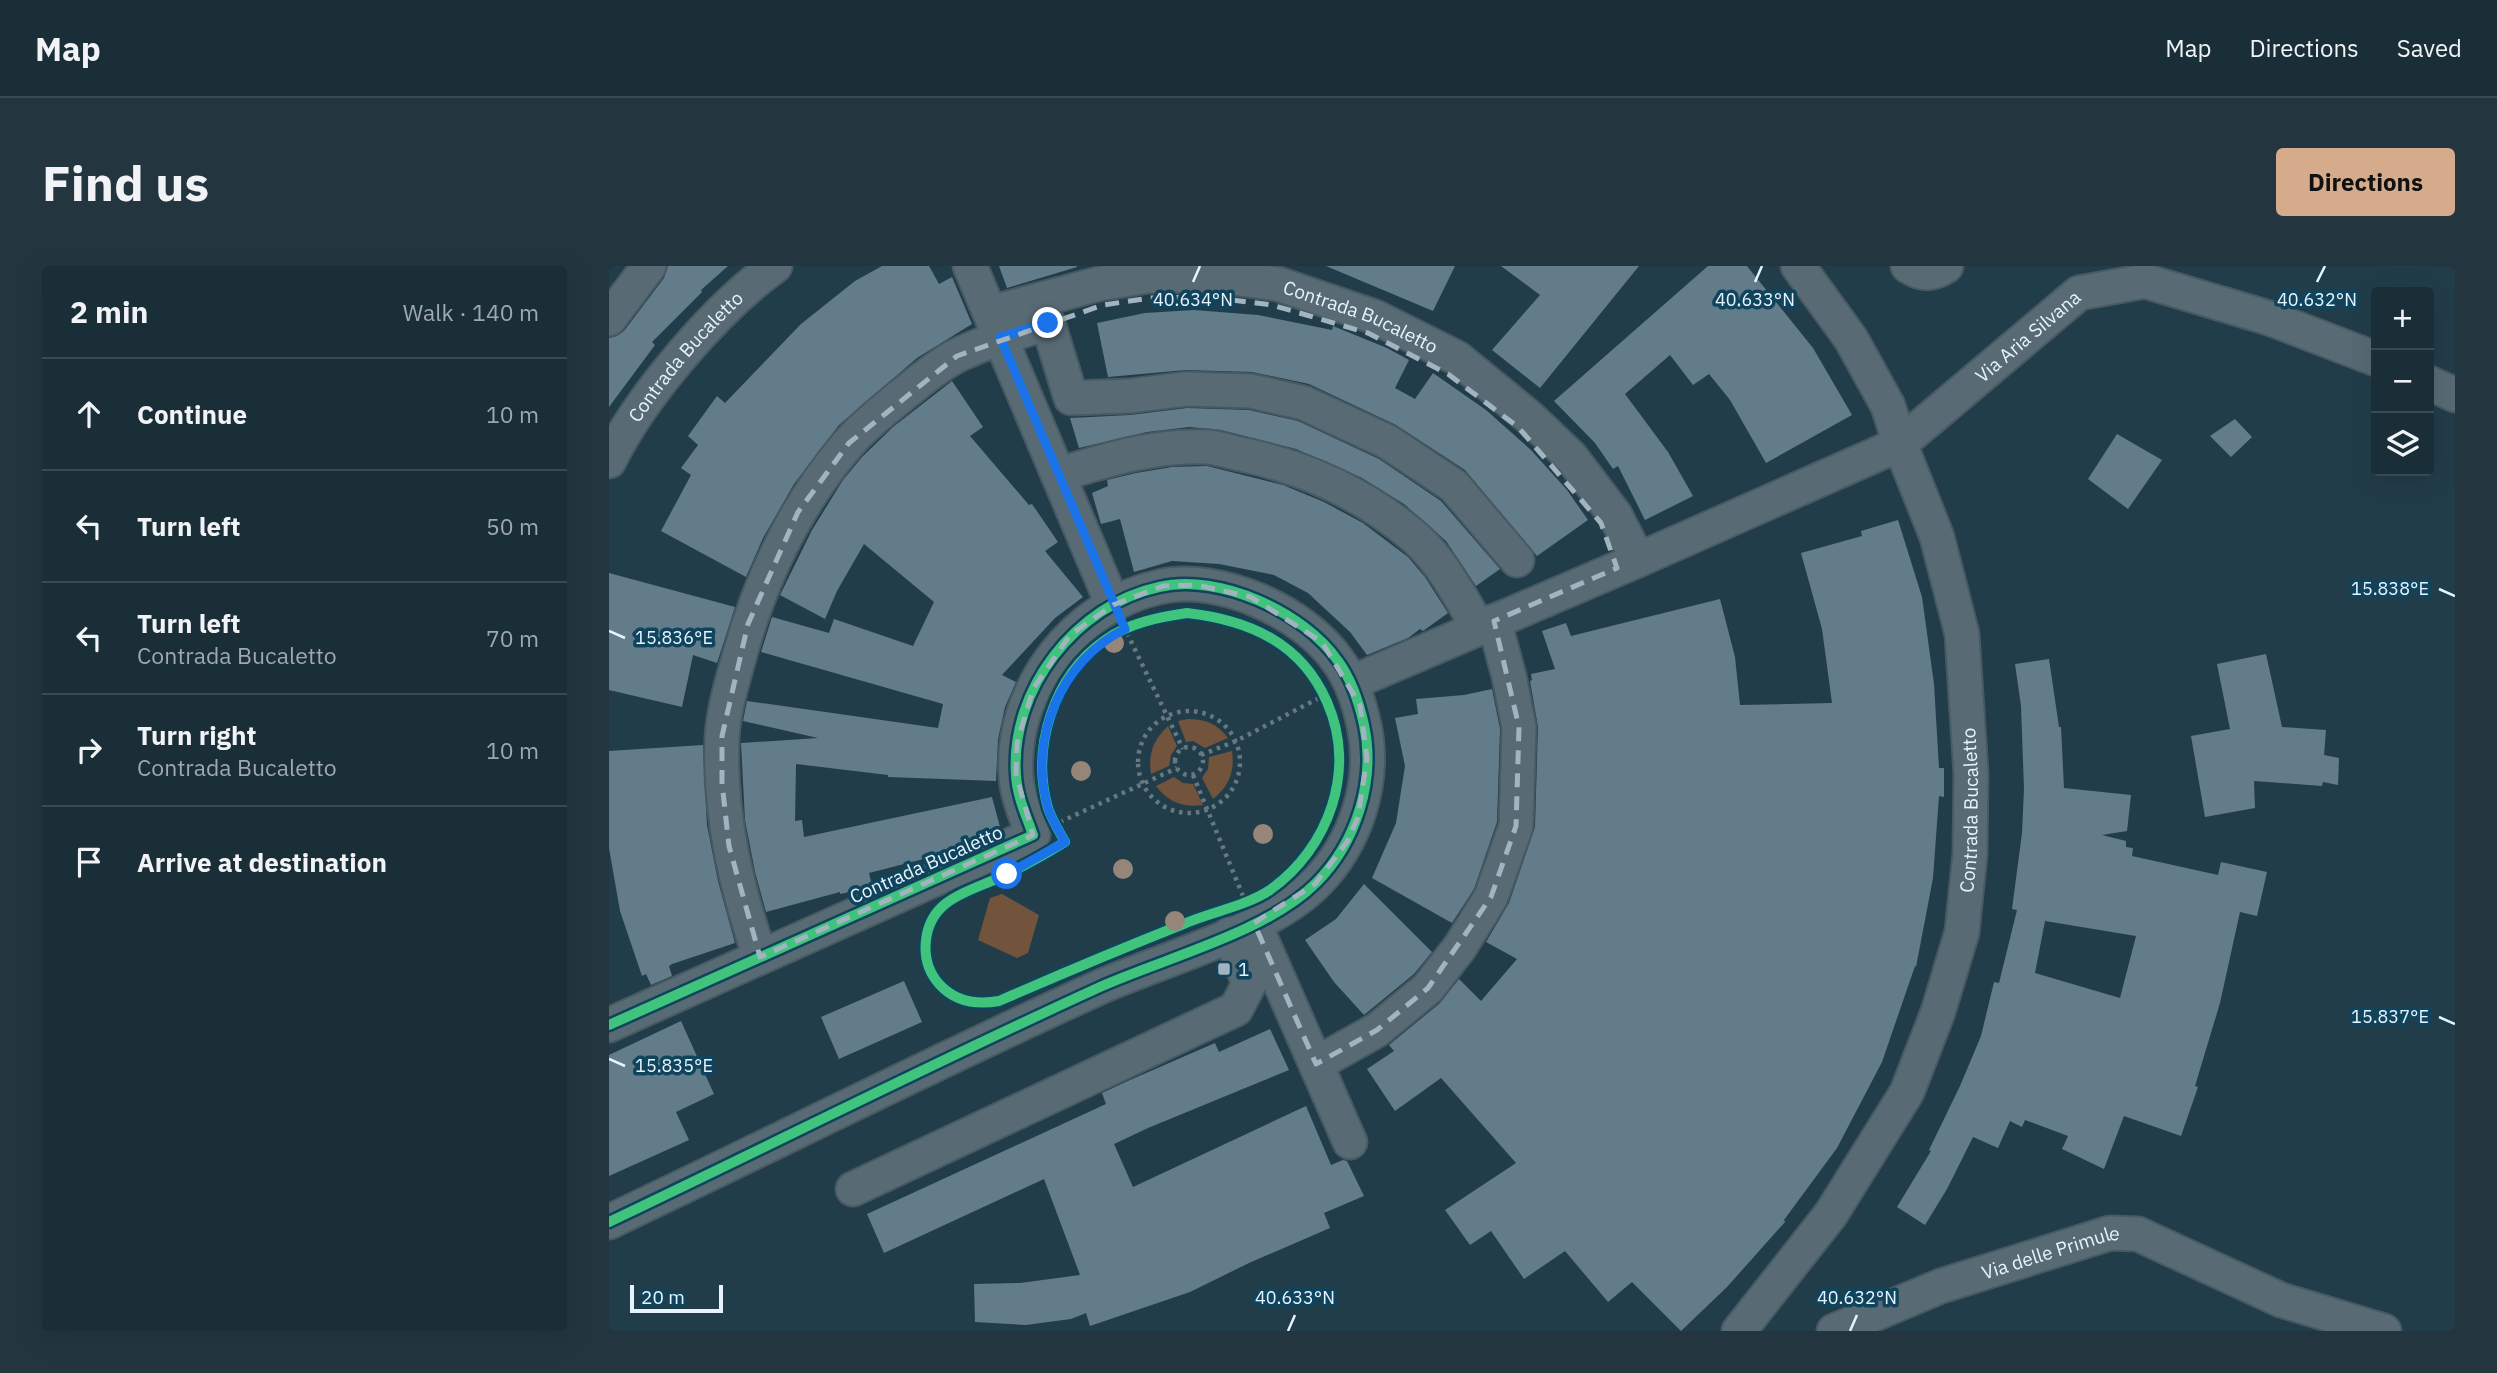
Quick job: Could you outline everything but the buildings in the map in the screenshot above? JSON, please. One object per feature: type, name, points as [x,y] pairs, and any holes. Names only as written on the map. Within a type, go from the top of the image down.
[{"type":"street","points":[[609,319],[649,266]]},
{"type":"street","name":"Contrada Bucaletto","points":[[609,461],[645,403],[685,351],[753,281],[775,266]]},
{"type":"street","points":[[970,266],[1122,624]]},
{"type":"street","name":"Contrada Bucaletto","points":[[1739,1331],[1831,1214],[1907,1092],[1938,1013],[1962,932],[1970,854],[1971,774],[1962,634],[1937,537],[1888,406],[1851,339],[1798,266]]},
{"type":"street","points":[[1908,266],[1916,272],[1934,274],[1946,266]]},
{"type":"street","name":"Contrada Bucaletto","points":[[995,325],[1098,284],[1148,276],[1210,275],[1278,284],[1375,317],[1457,358],[1529,417],[1578,466],[1615,515],[1627,564]]},
{"type":"street","name":"Via Aria Silvana","points":[[1331,693],[1900,444],[2080,293],[2144,281],[2269,318],[2371,357]]},
{"type":"street","points":[[760,957],[742,902],[732,857],[722,783],[722,736],[731,686],[748,624],[771,566],[798,512],[849,443],[922,379],[957,356],[995,325],[1048,323],[1103,305],[1150,298],[1209,296],[1272,306],[1368,333],[1448,374],[1518,427],[1557,468],[1601,523],[1627,564]]},
{"type":"street","points":[[1048,323],[1071,398],[1129,396],[1186,389],[1251,391],[1304,403],[1388,442],[1454,486],[1517,560]]},
{"type":"street","points":[[2434,385],[2455,395]]},
{"type":"street","points":[[1058,475],[1108,460],[1157,450],[1209,447],[1275,462],[1326,480],[1365,502],[1412,534],[1487,624],[1510,676],[1519,727],[1516,826],[1491,897],[1460,947],[1428,988],[1377,1030],[1316,1064]]},
{"type":"street","name":"Contrada Bucaletto","points":[[609,1025],[1033,835],[1019,797],[1016,774],[1017,743],[1030,698],[1050,662],[1070,635],[1122,624],[1136,594],[1163,586],[1197,585],[1251,597],[1299,624],[1322,642],[1338,660],[1331,693],[1360,705],[1366,733],[1367,758],[1358,817],[1347,842],[1315,884],[1286,907],[1244,912],[1103,986],[609,1222]]},
{"type":"street","points":[[1244,912],[1350,1142]]},
{"type":"street","points":[[853,1189],[1236,1009],[1248,984],[1244,912]]},
{"type":"street","name":"Via delle Primule","points":[[1834,1331],[1941,1286],[2111,1233],[2138,1234],[2281,1300],[2384,1331]]},
{"type":"path","points":[[1122,624],[1183,749]]},
{"type":"path","points":[[1201,755],[1236,741],[1331,693]]},
{"type":"path","points":[[1178,712],[1202,712],[1222,723],[1236,741],[1241,765],[1234,787],[1227,797],[1208,810],[1195,813],[1170,810],[1159,804],[1143,784],[1139,771],[1141,745],[1147,733],[1167,716],[1178,712]]},
{"type":"path","points":[[1193,748],[1201,755],[1202,767],[1193,775],[1181,773],[1177,768],[1176,757],[1183,749],[1193,748]]},
{"type":"path","points":[[1049,812],[1058,829],[1177,768]]},
{"type":"path","points":[[1193,775],[1244,912]]},
{"type":"highlighted area","points":[[1209,297],[1272,305],[1368,333],[1448,374],[1518,427],[1601,523],[1617,568],[1494,621],[1519,727],[1516,826],[1491,897],[1428,988],[1377,1030],[1316,1064],[1254,923],[1315,884],[1347,842],[1358,817],[1367,758],[1360,705],[1322,642],[1251,597],[1197,585],[1163,586],[1113,605],[1070,635],[1033,689],[1017,743],[1016,774],[1033,835],[760,957],[729,846],[722,783],[722,736],[748,624],[798,512],[849,443],[957,356],[1103,305],[1150,298]]},
{"type":"shaded area","points":[[1188,719],[1211,723],[1228,738],[1205,748],[1193,741],[1186,742],[1178,721]]},
{"type":"shaded area","points":[[1168,726],[1177,746],[1171,755],[1169,766],[1151,774],[1153,748]]},
{"type":"shaded area","points":[[1232,751],[1233,766],[1230,778],[1213,799],[1202,778],[1208,769],[1209,757]]},
{"type":"shaded area","points":[[1174,777],[1183,783],[1193,784],[1203,805],[1177,803],[1156,786]]},
{"type":"shaded area","points":[[1002,894],[1039,915],[1028,953],[1017,958],[978,940],[990,898]]},
{"type":"cycle path","points":[[609,1025],[1033,835],[1020,798],[1016,775],[1017,743],[1024,712],[1037,682],[1054,656],[1076,632],[1101,612],[1129,597],[1159,587],[1183,584],[1233,591],[1258,600],[1282,612],[1323,643],[1343,668],[1351,684],[1362,716],[1367,746],[1365,789],[1352,830],[1342,849],[1316,883],[1295,900],[1243,930],[1126,976],[1038,1015],[609,1222]]},
{"type":"cycle path","points":[[1187,613],[1231,621],[1270,638],[1303,664],[1327,702],[1336,728],[1338,780],[1332,806],[1322,830],[1308,852],[1291,873],[1270,890],[1250,900],[1162,932],[999,1001],[975,1002],[960,999],[946,991],[936,980],[926,958],[926,940],[936,913],[957,896],[1016,870],[1065,842],[1048,808],[1042,762],[1051,715],[1072,673],[1087,655],[1114,634],[1145,622],[1187,613]]},
{"type":"place","name":"1","points":[[1224,969]]},
{"type":"route","points":[[1007,874],[1065,842],[1049,812],[1045,795],[1042,774],[1045,737],[1062,689],[1076,666],[1107,638],[1125,629],[1000,337],[1048,323]]}]
